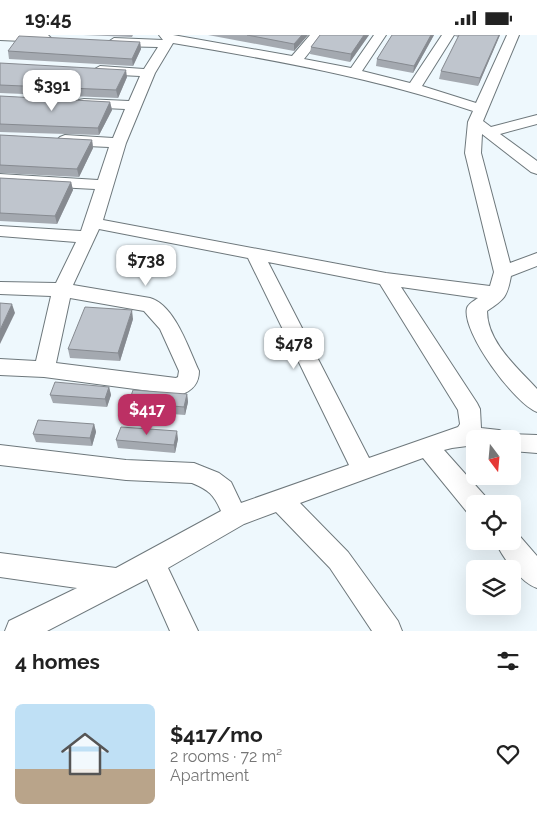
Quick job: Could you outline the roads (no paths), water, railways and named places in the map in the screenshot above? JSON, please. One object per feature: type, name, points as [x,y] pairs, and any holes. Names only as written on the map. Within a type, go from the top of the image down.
[{"type":"street","points":[[296,60],[317,35]]},
{"type":"street","points":[[354,72],[380,35]]},
{"type":"street","points":[[414,87],[448,35]]},
{"type":"street","points":[[513,35],[478,115],[473,153],[503,272],[498,294],[477,308],[476,316],[489,347],[537,403]]},
{"type":"street","points":[[3,37],[62,39]]},
{"type":"street","points":[[44,369],[62,290],[90,230],[118,143],[148,73],[175,39]]},
{"type":"street","points":[[100,41],[175,39],[296,60],[414,87],[478,115],[490,132],[537,169]]},
{"type":"street","points":[[236,50],[246,40]]},
{"type":"street","points":[[89,69],[148,73]]},
{"type":"street","points":[[67,102],[134,105]]},
{"type":"street","points":[[490,132],[537,119]]},
{"type":"street","points":[[49,139],[118,143]]},
{"type":"street","points":[[0,179],[104,185]]},
{"type":"street","points":[[0,231],[90,230],[255,255],[386,279],[498,294]]},
{"type":"street","points":[[255,255],[319,379],[363,470]]},
{"type":"street","points":[[503,272],[535,262]]},
{"type":"street","points":[[19,631],[153,563],[235,516],[282,501],[466,433],[471,425],[469,409],[386,279]]},
{"type":"street","points":[[0,288],[62,290],[150,305],[159,312],[166,322],[189,371],[189,377],[187,382],[180,387],[44,369],[0,367]]},
{"type":"street","points":[[436,444],[466,438]]},
{"type":"street","points":[[521,442],[537,443]]},
{"type":"street","points":[[436,444],[470,495]]},
{"type":"street","points":[[0,455],[126,470],[194,473],[211,480],[222,489],[235,516]]},
{"type":"street","points":[[282,501],[339,560],[388,631]]},
{"type":"street","points":[[515,550],[537,576]]},
{"type":"street","points":[[153,563],[184,631]]},
{"type":"street","points":[[0,565],[118,581]]}]
